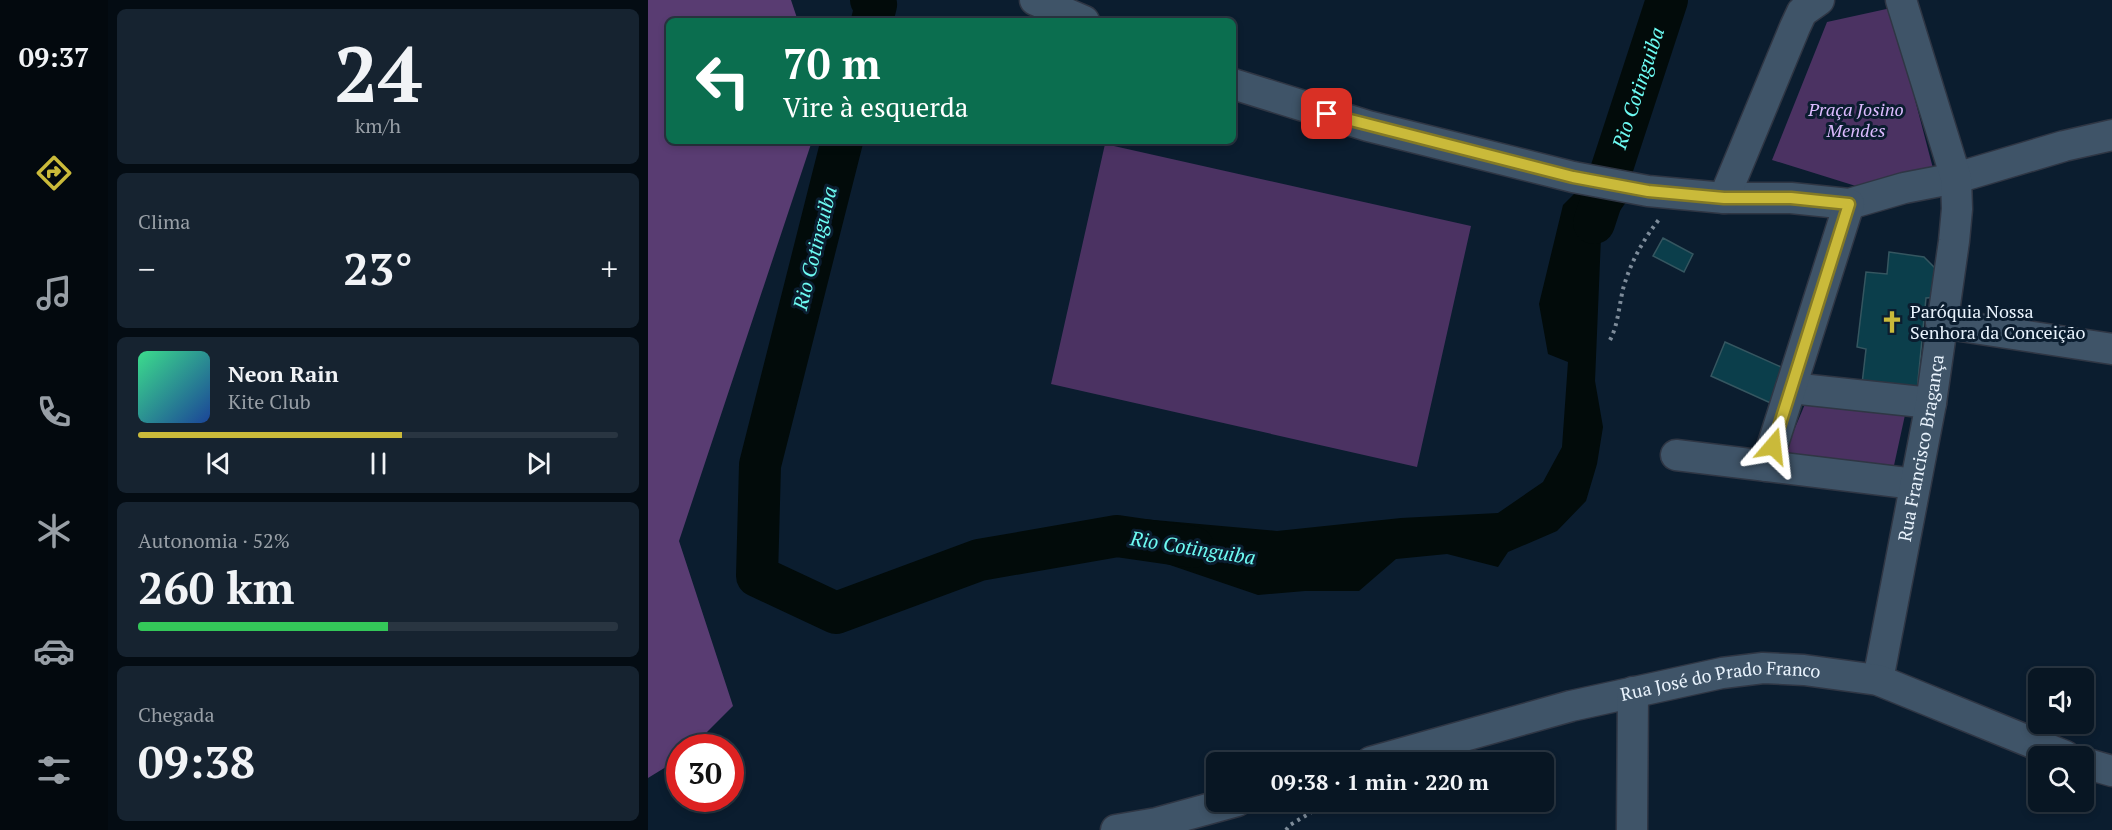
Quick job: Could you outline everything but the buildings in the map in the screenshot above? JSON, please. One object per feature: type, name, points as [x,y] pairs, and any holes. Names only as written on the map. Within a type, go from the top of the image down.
[{"type":"street","points":[[1035,0],[1077,18]]},
{"type":"street","points":[[1724,198],[1802,12],[1819,0]]},
{"type":"street","name":"Rua Francisco Bragança","points":[[1878,680],[1931,403],[1957,209],[1956,178],[1901,0]]},
{"type":"street","points":[[1236,85],[1368,126],[1573,177],[1648,191],[1724,198],[1791,198],[1849,204],[1904,188],[1956,178],[2064,146],[2112,135]]},
{"type":"street","points":[[1767,466],[1849,204]]},
{"type":"street","points":[[1941,323],[2112,349]]},
{"type":"street","points":[[1791,388],[1931,403]]},
{"type":"street","points":[[1676,455],[1915,484]]},
{"type":"street","name":"Rua José do Prado Franco","points":[[1406,752],[1516,720],[1633,692],[1722,673],[1763,668],[1804,670],[1878,680],[2040,746]]},
{"type":"street","points":[[1632,830],[1633,692]]},
{"type":"street","points":[[2094,766],[2112,771]]},
{"type":"street","points":[[1116,830],[1157,823],[1206,810]]},
{"type":"path","points":[[1610,340],[1615,331],[1624,286],[1644,239],[1680,194]]},
{"type":"path","points":[[1286,830],[1312,812]]},
{"type":"green space","name":"Praça Josino Mendes","points":[[1891,8],[1935,176],[1859,187],[1772,160],[1827,22]]},
{"type":"green space","points":[[1105,144],[1471,226],[1417,467],[1051,384]]},
{"type":"green space","points":[[1808,397],[1905,415],[1893,470],[1784,454]]},
{"type":"shaded area","points":[[648,0],[791,0],[797,18],[666,18],[666,144],[811,144],[679,541],[733,706],[705,734],[666,734],[666,767],[648,778]]},
{"type":"water","points":[[1579,189],[1629,198],[1601,237],[1595,381],[1603,427],[1597,464],[1586,501],[1557,531],[1508,552],[1498,567],[1447,554],[1396,559],[1359,591],[1305,591],[1258,595],[1164,563],[1131,557],[1143,519],[1277,531],[1401,518],[1498,513],[1543,482],[1562,447],[1568,362],[1548,354],[1539,304],[1563,205]]},
{"type":"waterway","name":"Rio Cotinguiba","points":[[871,0],[876,5],[873,18]]},
{"type":"waterway","name":"Rio Cotinguiba","points":[[1594,223],[1667,0]]},
{"type":"waterway","name":"Rio Cotinguiba","points":[[841,144],[760,465],[757,576],[836,613],[979,560],[1117,536],[1193,547]]},
{"type":"place","name":"Paróquia Nossa Senhora da Conceição","points":[[1892,322]]},
{"type":"route","points":[[1327,114],[1573,177],[1648,191],[1724,198],[1791,198],[1849,204],[1773,446]]}]
